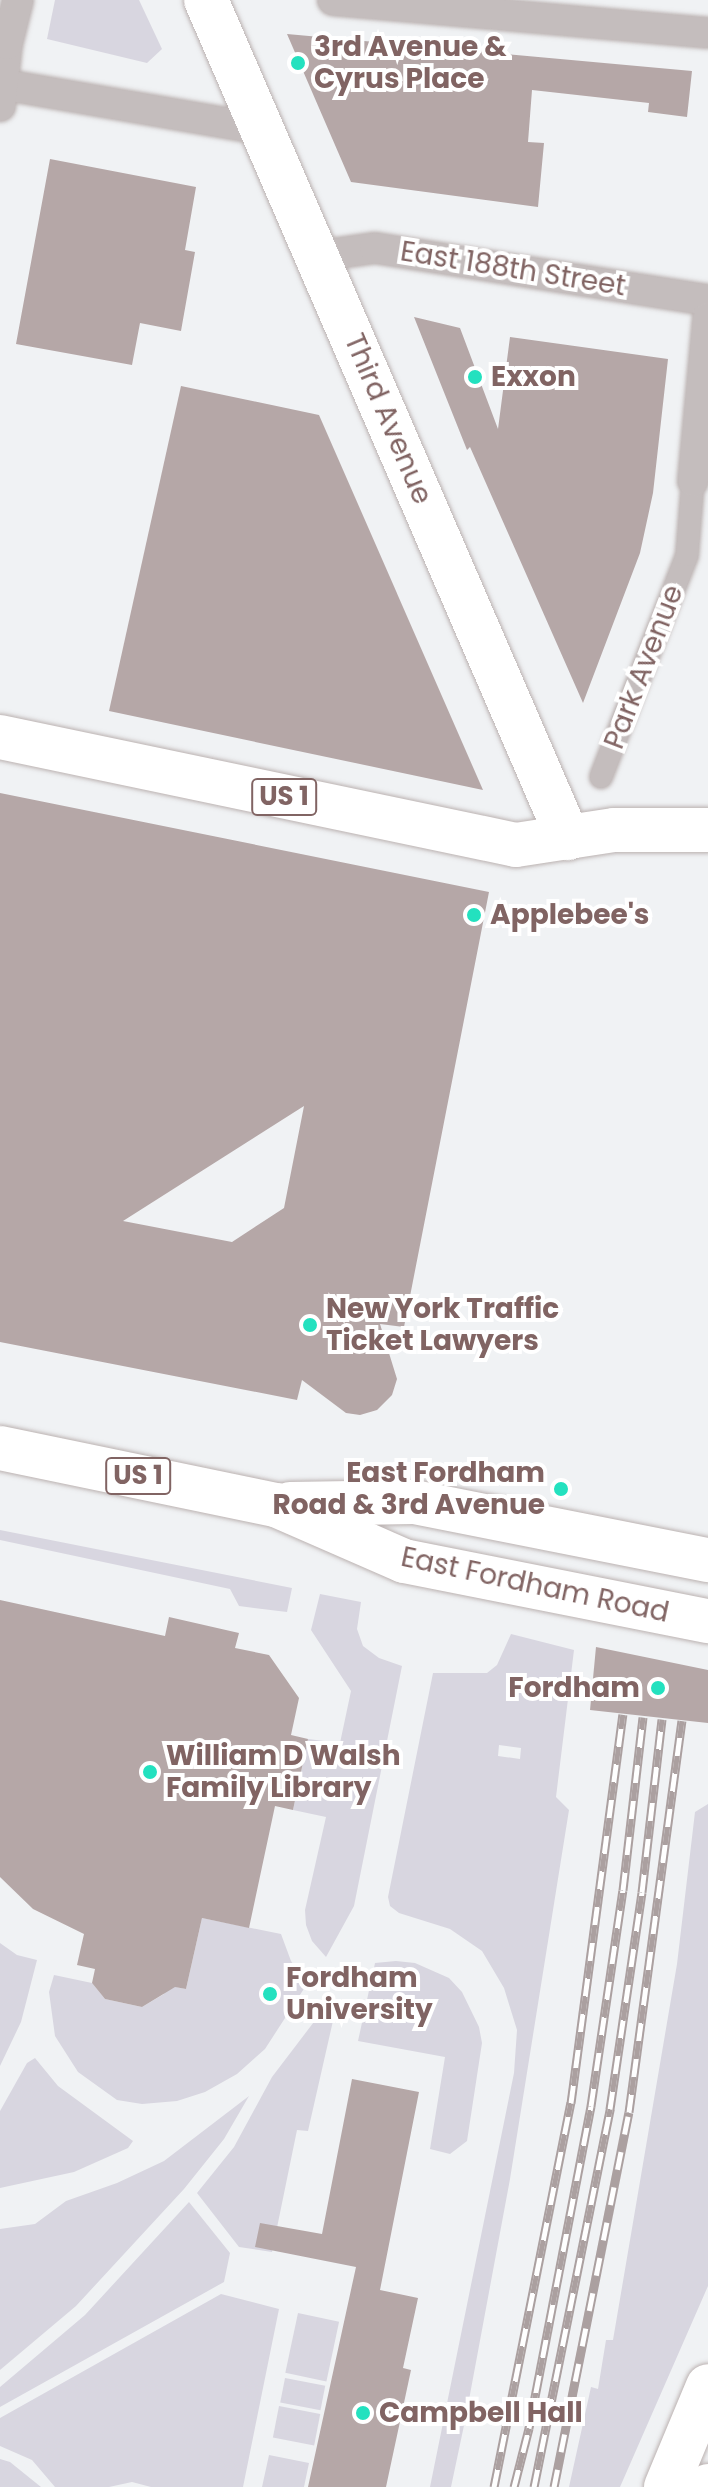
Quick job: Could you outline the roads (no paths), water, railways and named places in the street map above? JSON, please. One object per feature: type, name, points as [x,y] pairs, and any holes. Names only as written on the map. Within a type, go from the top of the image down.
[{"type":"main road","name":"Third Avenue","points":[[206,0],[265,130],[568,838]]},
{"type":"main road","name":"US 1","points":[[0,737],[516,845],[614,830],[708,830]]},
{"type":"main road","name":"East Fordham Road","points":[[0,1448],[276,1505],[404,1561],[708,1621]]},
{"type":"main road","name":"East Fordham Road","points":[[276,1505],[414,1502],[708,1560]]},
{"type":"main road","points":[[666,2487],[708,2386]]},
{"type":"street","points":[[18,0],[1,91],[265,130]]},
{"type":"street","points":[[333,0],[708,33]]},
{"type":"street","name":"East 188th Street","points":[[318,256],[375,248],[708,300]]},
{"type":"street","name":"Park Avenue","points":[[601,777],[687,555],[708,318]]},
{"type":"railway","points":[[494,2487],[571,2103],[623,1714]]},
{"type":"railway","points":[[514,2487],[529,2428],[591,2106],[623,1890],[643,1717]]},
{"type":"railway","points":[[534,2487],[610,2109],[642,1892],[662,1719]]},
{"type":"railway","points":[[554,2487],[629,2112],[682,1721]]},
{"type":"place","name":"3rd Avenue & Cyrus Place","points":[[298,63]]},
{"type":"place","name":"Exxon","points":[[475,377]]},
{"type":"place","name":"Applebee's","points":[[474,915]]},
{"type":"place","name":"New York Traffic Ticket Lawyers","points":[[310,1325]]},
{"type":"place","name":"East Fordham Road & 3rd Avenue","points":[[561,1489]]},
{"type":"place","name":"Fordham","points":[[658,1688]]},
{"type":"place","name":"William D Walsh Family Library","points":[[150,1772]]},
{"type":"place","name":"Fordham University","points":[[270,1994]]},
{"type":"place","name":"Campbell Hall","points":[[363,2413]]}]
